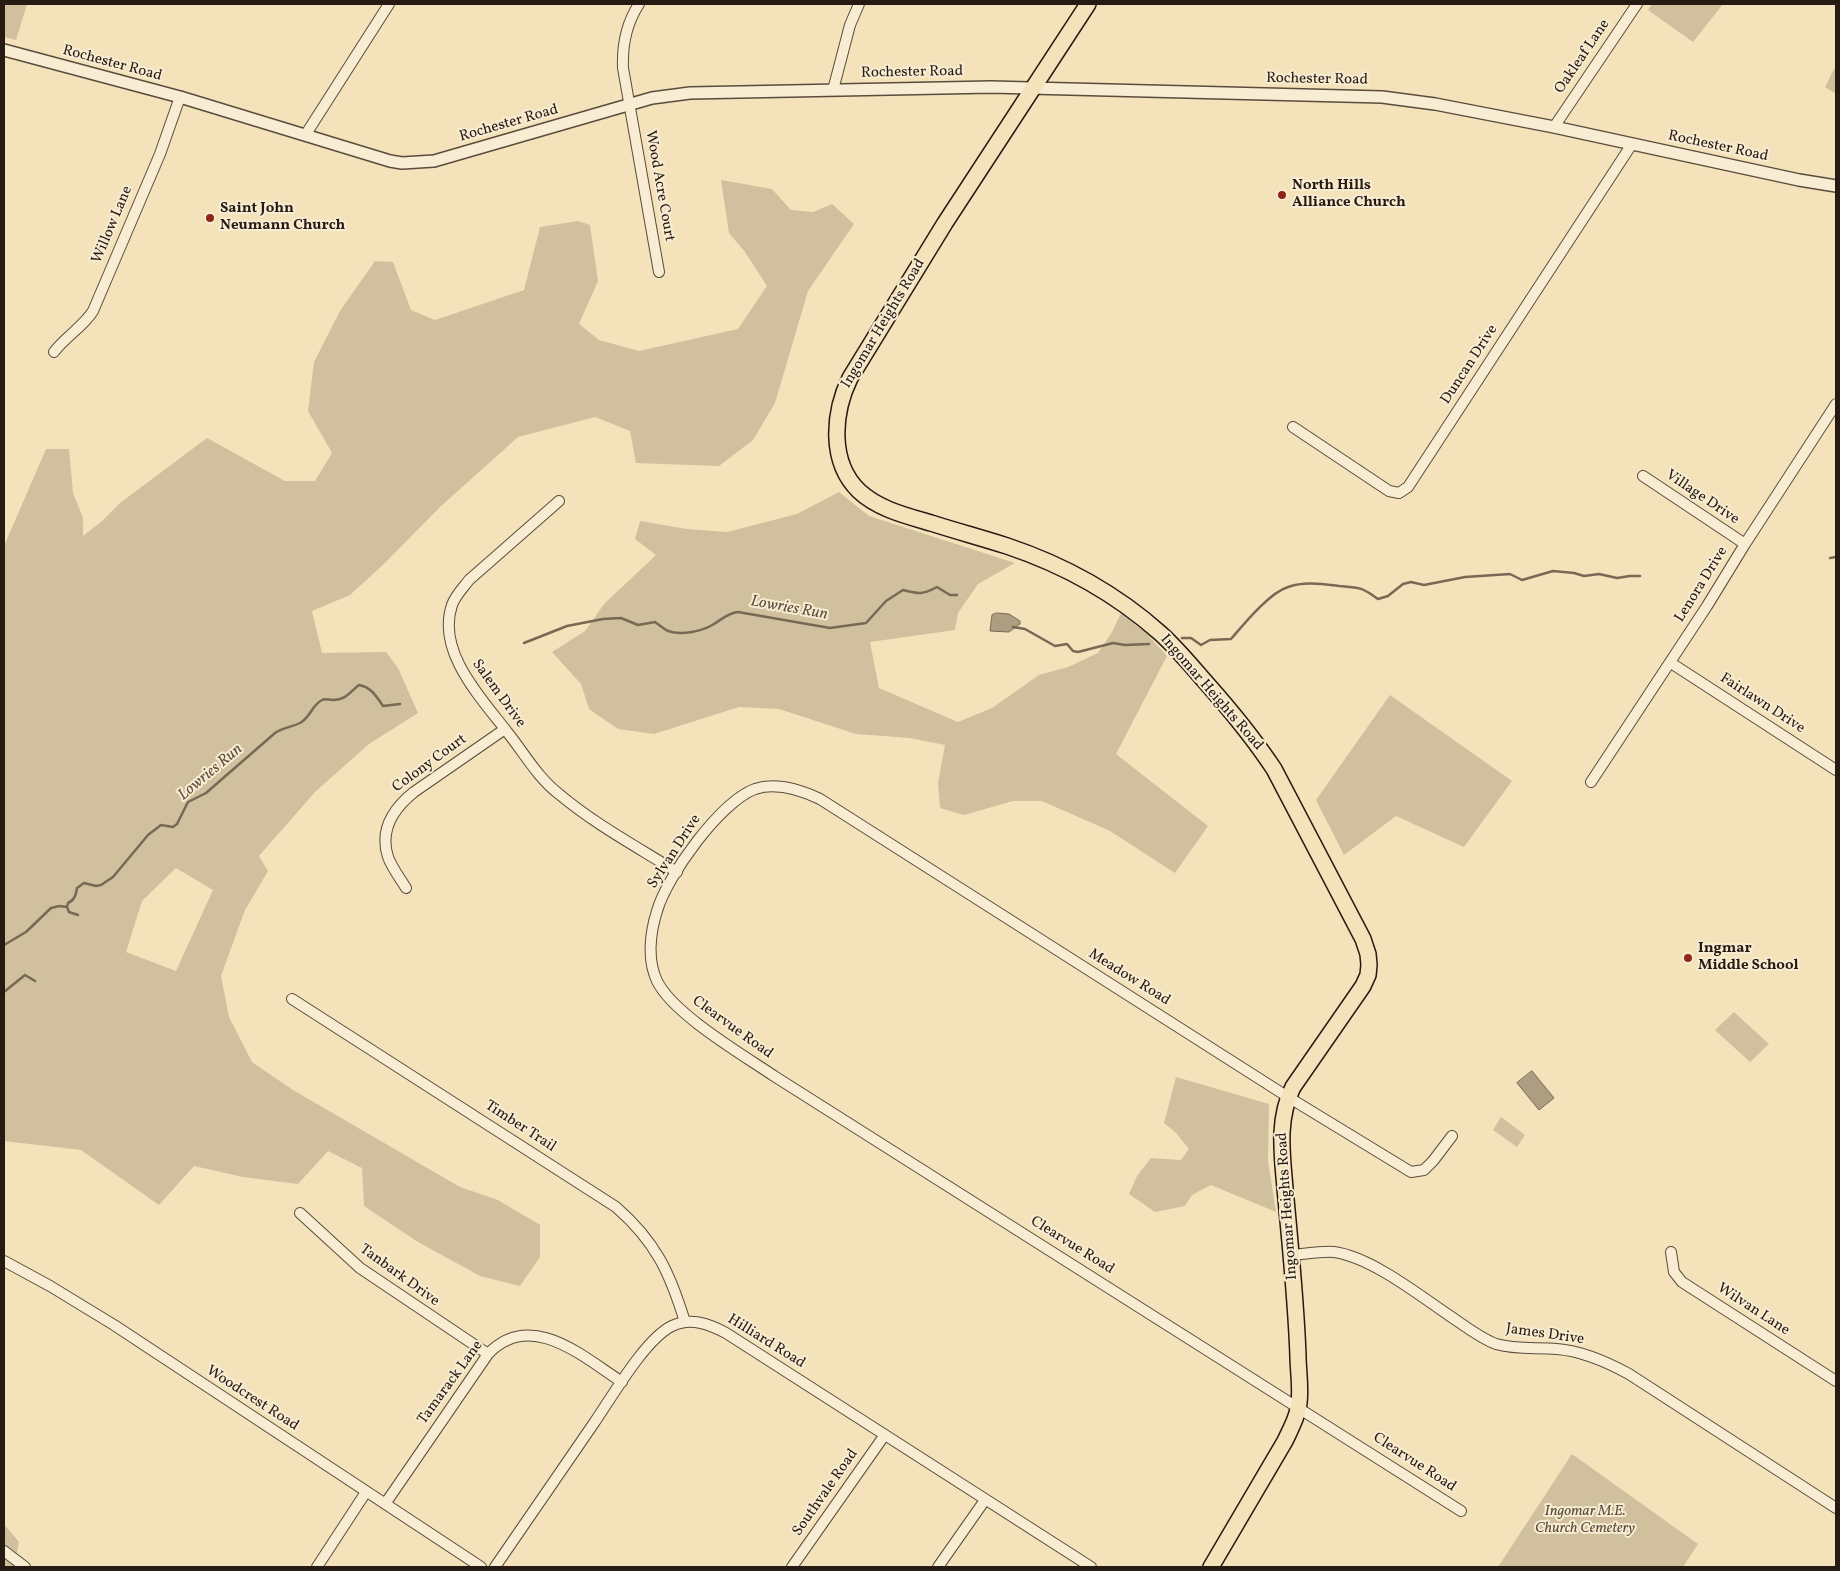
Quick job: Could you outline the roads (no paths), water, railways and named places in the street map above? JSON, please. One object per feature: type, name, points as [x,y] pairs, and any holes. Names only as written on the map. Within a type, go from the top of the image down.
[{"type":"main road","name":"Ingomar Heights Road","points":[[1088,4],[897,300],[850,378],[840,401],[836,420],[839,454],[853,484],[864,495],[880,505],[914,518],[1051,562],[1125,604],[1161,634],[1184,658],[1261,749],[1274,769],[1363,940],[1369,959],[1368,975],[1363,986],[1299,1077],[1288,1097],[1281,1138],[1297,1326],[1299,1407],[1285,1441],[1211,1567]]},
{"type":"street","points":[[306,134],[389,4]]},
{"type":"street","name":"Wood Acre Court","points":[[639,4],[633,14],[623,41],[624,81],[630,105],[659,272]]},
{"type":"street","points":[[832,90],[850,25],[859,4]]},
{"type":"street","name":"Oakleaf Lane","points":[[1554,127],[1637,4]]},
{"type":"street","name":"Rochester Road","points":[[4,50],[180,97],[306,134],[355,151],[402,163],[434,161],[652,98],[690,92],[991,87],[1382,97],[1435,104],[1554,127],[1836,186]]},
{"type":"street","name":"Willow Lane","points":[[54,352],[62,342],[87,320],[92,311],[160,154],[180,97]]},
{"type":"street","name":"Duncan Drive","points":[[1293,427],[1389,492],[1399,493],[1408,487],[1632,144]]},
{"type":"street","name":"Lenora Drive","points":[[1591,782],[1708,606],[1745,544],[1836,404]]},
{"type":"street","name":"Village Drive","points":[[1643,476],[1745,544]]},
{"type":"street","name":"Salem Drive","points":[[559,501],[469,580],[458,593],[452,605],[449,620],[454,654],[465,675],[505,729],[558,794],[677,872]]},
{"type":"street","name":"Fairlawn Drive","points":[[1670,663],[1836,770]]},
{"type":"street","name":"Colony Court","points":[[406,888],[389,858],[386,846],[389,823],[394,812],[402,801],[414,792],[505,729]]},
{"type":"street","name":"Meadow Road","points":[[780,787],[808,793],[820,800],[1288,1097],[1411,1172],[1424,1170],[1452,1136]]},
{"type":"street","name":"Sylvan Drive","points":[[672,1001],[662,991],[653,971],[651,949],[657,910],[667,888],[704,832],[733,801],[756,789],[780,787]]},
{"type":"street","name":"Timber Trail","points":[[292,999],[616,1208],[640,1230],[659,1256],[670,1276],[685,1322]]},
{"type":"street","name":"Clearvue Road","points":[[672,1001],[692,1019],[774,1076],[1461,1511]]},
{"type":"street","name":"Tanbark Drive","points":[[300,1213],[360,1268],[488,1354]]},
{"type":"street","name":"James Drive","points":[[1292,1255],[1334,1252],[1344,1254],[1370,1265],[1393,1278],[1480,1336],[1496,1344],[1559,1349],[1607,1362],[1629,1374],[1836,1508]]},
{"type":"street","name":"Wilvan Lane","points":[[1671,1252],[1674,1272],[1682,1282],[1836,1381]]},
{"type":"street","name":"Woodcrest Road","points":[[4,1261],[50,1286],[114,1325],[481,1567]]},
{"type":"street","points":[[495,1567],[654,1338],[673,1326],[685,1322]]},
{"type":"street","name":"Hilliard Road","points":[[685,1322],[705,1324],[726,1333],[1086,1566]]},
{"type":"street","name":"Tamarack Lane","points":[[385,1504],[494,1347],[513,1338],[529,1335],[545,1337],[565,1345],[622,1382]]},
{"type":"street","name":"Southvale Road","points":[[792,1567],[884,1436]]},
{"type":"street","points":[[317,1567],[366,1492]]},
{"type":"street","points":[[938,1567],[986,1500]]},
{"type":"street","points":[[4,1551],[25,1567]]},
{"type":"waterway","points":[[1830,558],[1836,557]]},
{"type":"waterway","points":[[1182,638],[1191,638],[1201,645],[1210,640],[1231,639],[1257,610],[1273,596],[1281,590],[1300,584],[1356,588],[1378,599],[1388,596],[1403,584],[1411,582],[1424,585],[1465,577],[1510,574],[1522,580],[1553,571],[1584,576],[1599,574],[1617,578],[1640,576]]},
{"type":"waterway","name":"Lowries Run","points":[[524,643],[567,626],[603,619],[621,618],[638,625],[655,622],[668,631],[679,633],[692,632],[709,627],[728,615],[738,612],[830,628],[866,623],[886,601],[903,590],[920,593],[937,587],[950,595],[957,595]]},
{"type":"waterway","name":"Lowries Run","points":[[1013,627],[1025,629],[1055,646],[1067,644],[1073,651],[1078,652],[1113,643],[1125,645],[1149,644]]},
{"type":"waterway","name":"Lowries Run","points":[[67,907],[68,903],[75,897],[77,888],[84,883],[96,886],[101,885],[113,877],[148,835],[161,825],[173,827],[177,824],[188,802],[206,793],[275,733],[303,721],[322,700],[341,699],[359,685],[370,690],[383,706],[400,704]]},
{"type":"waterway","points":[[67,907],[69,912],[78,915]]},
{"type":"waterway","name":"Lowries Run","points":[[4,945],[26,932],[51,908],[67,907]]},
{"type":"waterway","points":[[4,992],[25,975],[35,981]]},
{"type":"place","name":"North Hills Alliance Church","points":[[1282,195]]},
{"type":"place","name":"Saint John Neumann Church","points":[[210,218]]},
{"type":"place","name":"Ingmar Middle School","points":[[1688,958]]},
{"type":"park label","name":"Ingomar M.E. Church Cemetery","points":[[1585,1520]]}]
